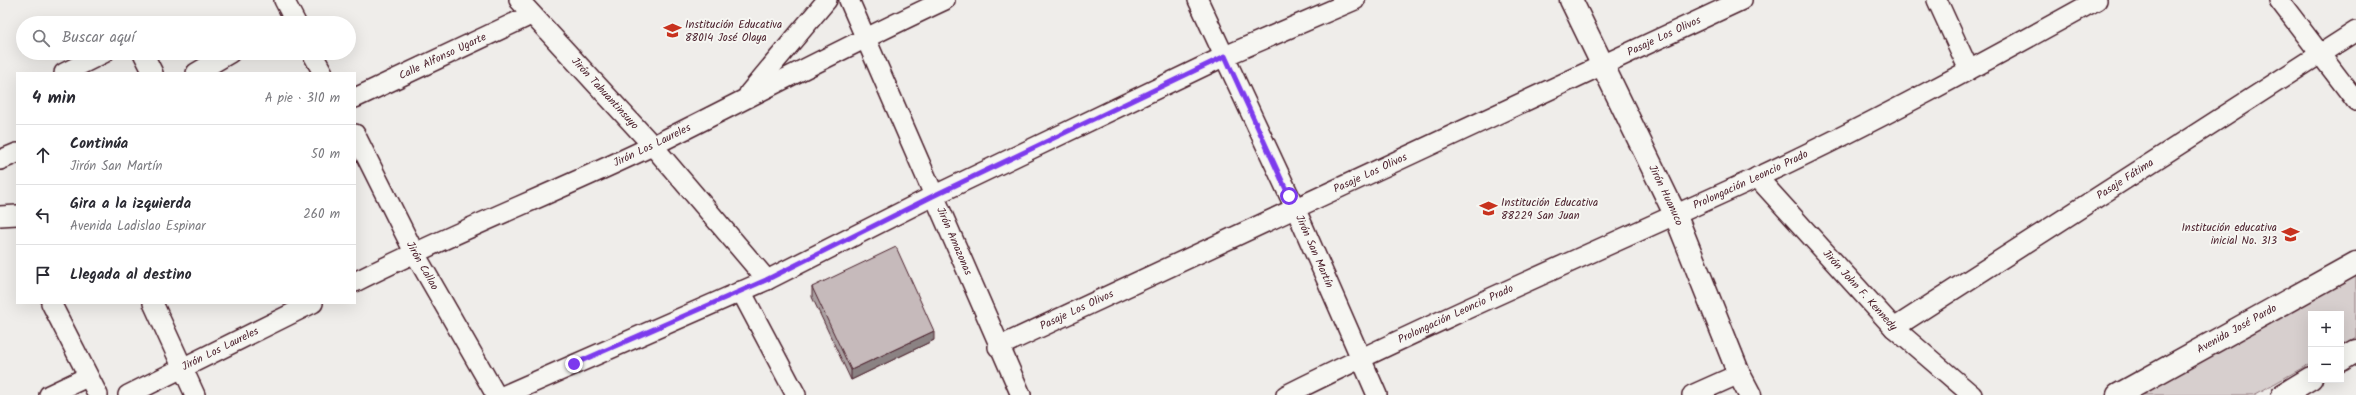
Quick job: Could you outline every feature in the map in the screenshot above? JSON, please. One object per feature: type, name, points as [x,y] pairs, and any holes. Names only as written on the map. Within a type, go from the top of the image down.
[{"type":"main road","name":"Jirón Huanuco","points":[[1571,0],[1675,214],[1739,374],[1750,395]]},
{"type":"main road","name":"Avenida José Pardo","points":[[2118,395],[2356,263]]},
{"type":"main road","points":[[2344,358],[2356,351]]},
{"type":"main road","points":[[2283,395],[2308,380]]},
{"type":"street","name":"Jirón Tahuantinsuyo","points":[[519,0],[531,15],[652,146],[766,280]]},
{"type":"street","points":[[744,99],[827,0]]},
{"type":"street","name":"Jirón Amazonas","points":[[849,0],[998,347],[1021,395]]},
{"type":"street","name":"Jirón Los Laureles","points":[[356,281],[414,252],[652,146],[866,37],[945,0]]},
{"type":"street","name":"Jirón San Martín","points":[[1198,0],[1296,210],[1377,395]]},
{"type":"street","points":[[505,395],[766,280],[933,196],[1225,56],[1354,0]]},
{"type":"street","name":"Pasaje Los Olivos","points":[[998,347],[1296,210],[1742,0]]},
{"type":"street","points":[[1937,0],[1969,70]]},
{"type":"street","name":"Prolongación Leoncio Prado","points":[[1286,395],[1360,358],[1757,177],[1969,70],[2097,0]]},
{"type":"street","points":[[2279,0],[2356,101]]},
{"type":"street","name":"Calle Alfonso Ugarte","points":[[356,98],[531,15]]},
{"type":"street","name":"Pasaje Fátima","points":[[1894,328],[2356,31]]},
{"type":"street","points":[[66,72],[90,60]]},
{"type":"street","points":[[146,60],[152,72]]},
{"type":"street","points":[[198,72],[218,60]]},
{"type":"street","points":[[316,60],[322,72]]},
{"type":"street","name":"Jirón Callao","points":[[356,136],[414,252],[496,395]]},
{"type":"street","points":[[0,160],[16,153]]},
{"type":"street","name":"Jirón John F. Kennedy","points":[[1757,177],[1894,328],[1972,395]]},
{"type":"street","points":[[741,291],[796,395]]},
{"type":"street","points":[[51,304],[87,377],[98,395]]},
{"type":"street","points":[[153,304],[195,395]]},
{"type":"street","name":"Jirón Los Laureles","points":[[128,395],[312,304]]},
{"type":"street","points":[[1692,395],[1739,374]]},
{"type":"street","points":[[49,395],[87,377]]},
{"type":"shaded area","points":[[2356,269],[2356,337],[2344,344],[2344,311],[2308,311],[2308,365],[2254,395],[2134,395]]},
{"type":"building","points":[[896,247],[934,331],[851,370],[812,287]]},
{"type":"place","name":"Institución Educativa 88014 José Olaya","points":[[672,31]]},
{"type":"place","name":"Institución Educativa 88229 San Juan","points":[[1488,209]]},
{"type":"place","name":"Institución educativa inicial No. 313","points":[[2290,234]]},
{"type":"route","points":[[574,364],[766,280],[933,196],[1225,56],[1289,196]]}]
